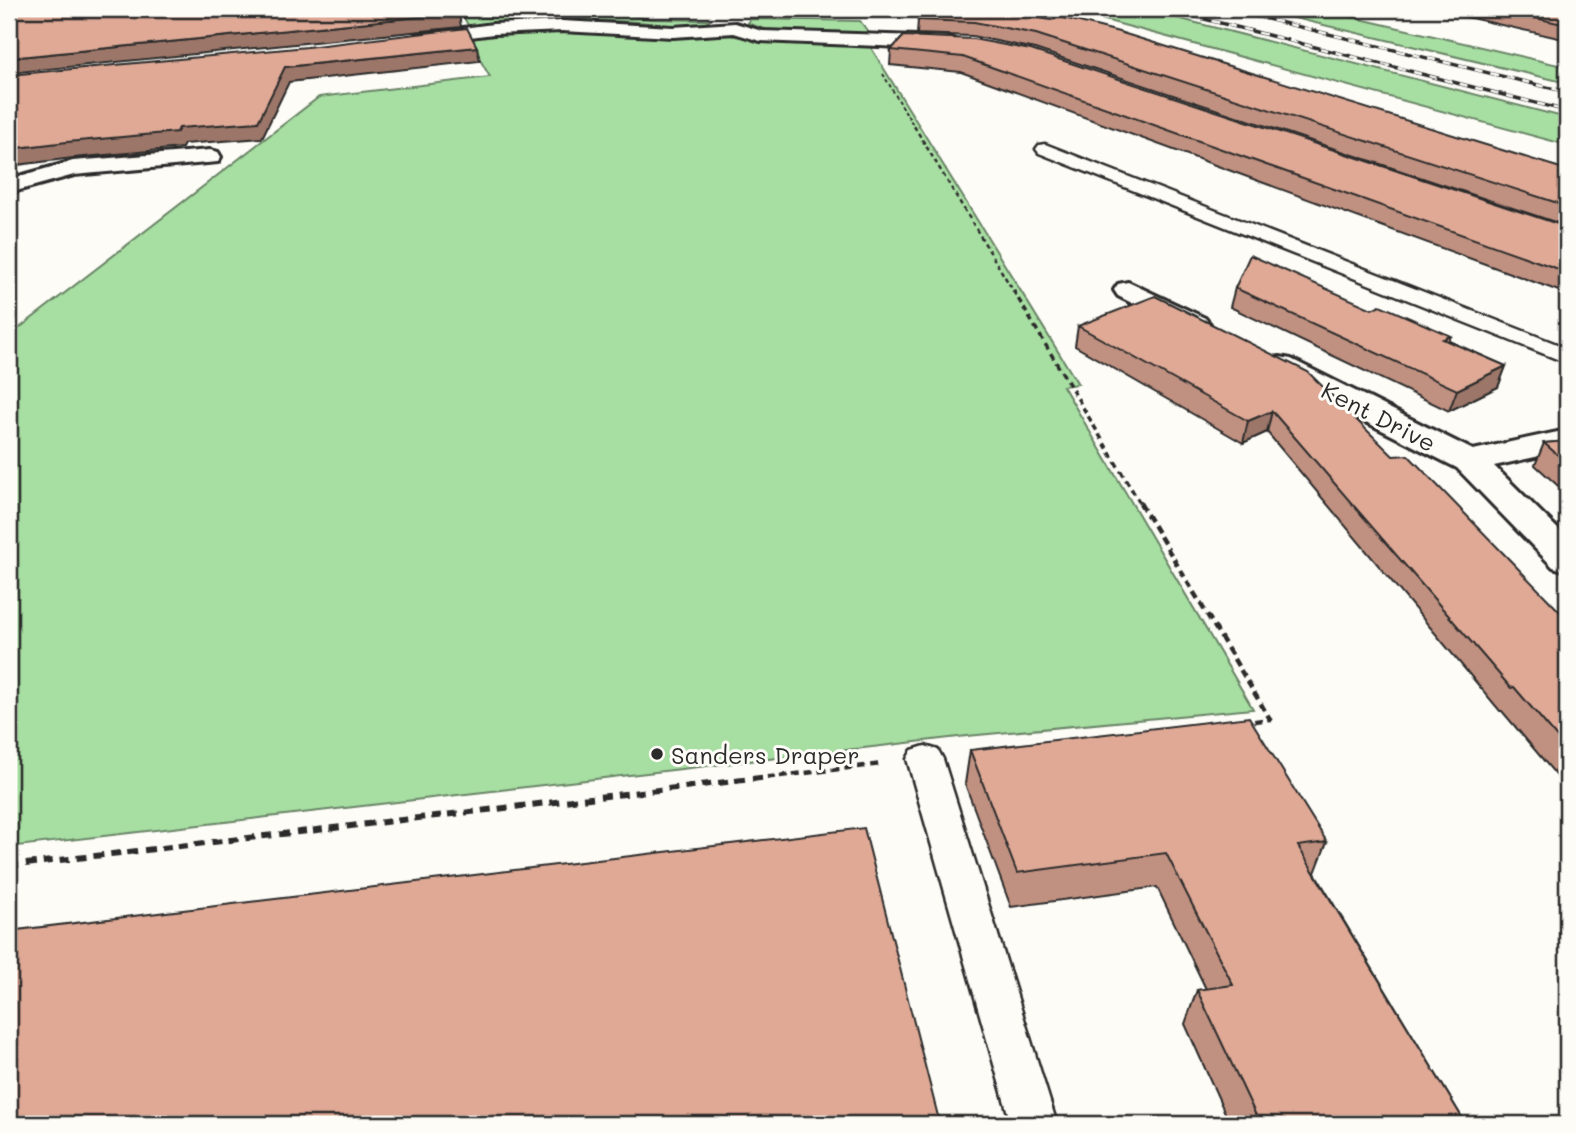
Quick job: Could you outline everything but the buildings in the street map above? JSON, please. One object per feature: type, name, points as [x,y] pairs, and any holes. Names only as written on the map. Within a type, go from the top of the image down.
[{"type":"street","points":[[402,41],[526,27],[616,27],[673,32],[735,18],[760,36],[972,45]]},
{"type":"street","points":[[9,186],[73,168],[211,157]]},
{"type":"street","name":"Kent Drive","points":[[1128,290],[1469,461],[1567,559]]},
{"type":"street","points":[[1469,461],[1567,440]]},
{"type":"lane","points":[[1045,149],[1567,356]]},
{"type":"lane","points":[[925,759],[1034,1124]]},
{"type":"path","points":[[863,40],[1270,719],[1243,722]]},
{"type":"path","points":[[9,866],[925,759]]},
{"type":"green space","points":[[1064,9],[1142,9],[1567,118],[1567,145]]},
{"type":"green space","points":[[1257,9],[1317,9],[1567,67],[1567,83]]},
{"type":"green space","points":[[621,14],[652,19],[710,20],[692,27],[587,20],[469,27],[463,16],[562,20]]},
{"type":"green space","points":[[751,19],[860,21],[869,33],[779,33],[748,23]]},
{"type":"green space","points":[[602,31],[691,37],[729,35],[777,43],[870,46],[1078,384],[1063,386],[1253,709],[967,736],[9,847],[9,336],[319,97],[490,77],[468,39],[532,32]]},
{"type":"railway","points":[[1165,9],[1567,111]]},
{"type":"railway","points":[[1226,9],[1567,92]]},
{"type":"place","name":"Sanders Draper","points":[[657,754]]}]
